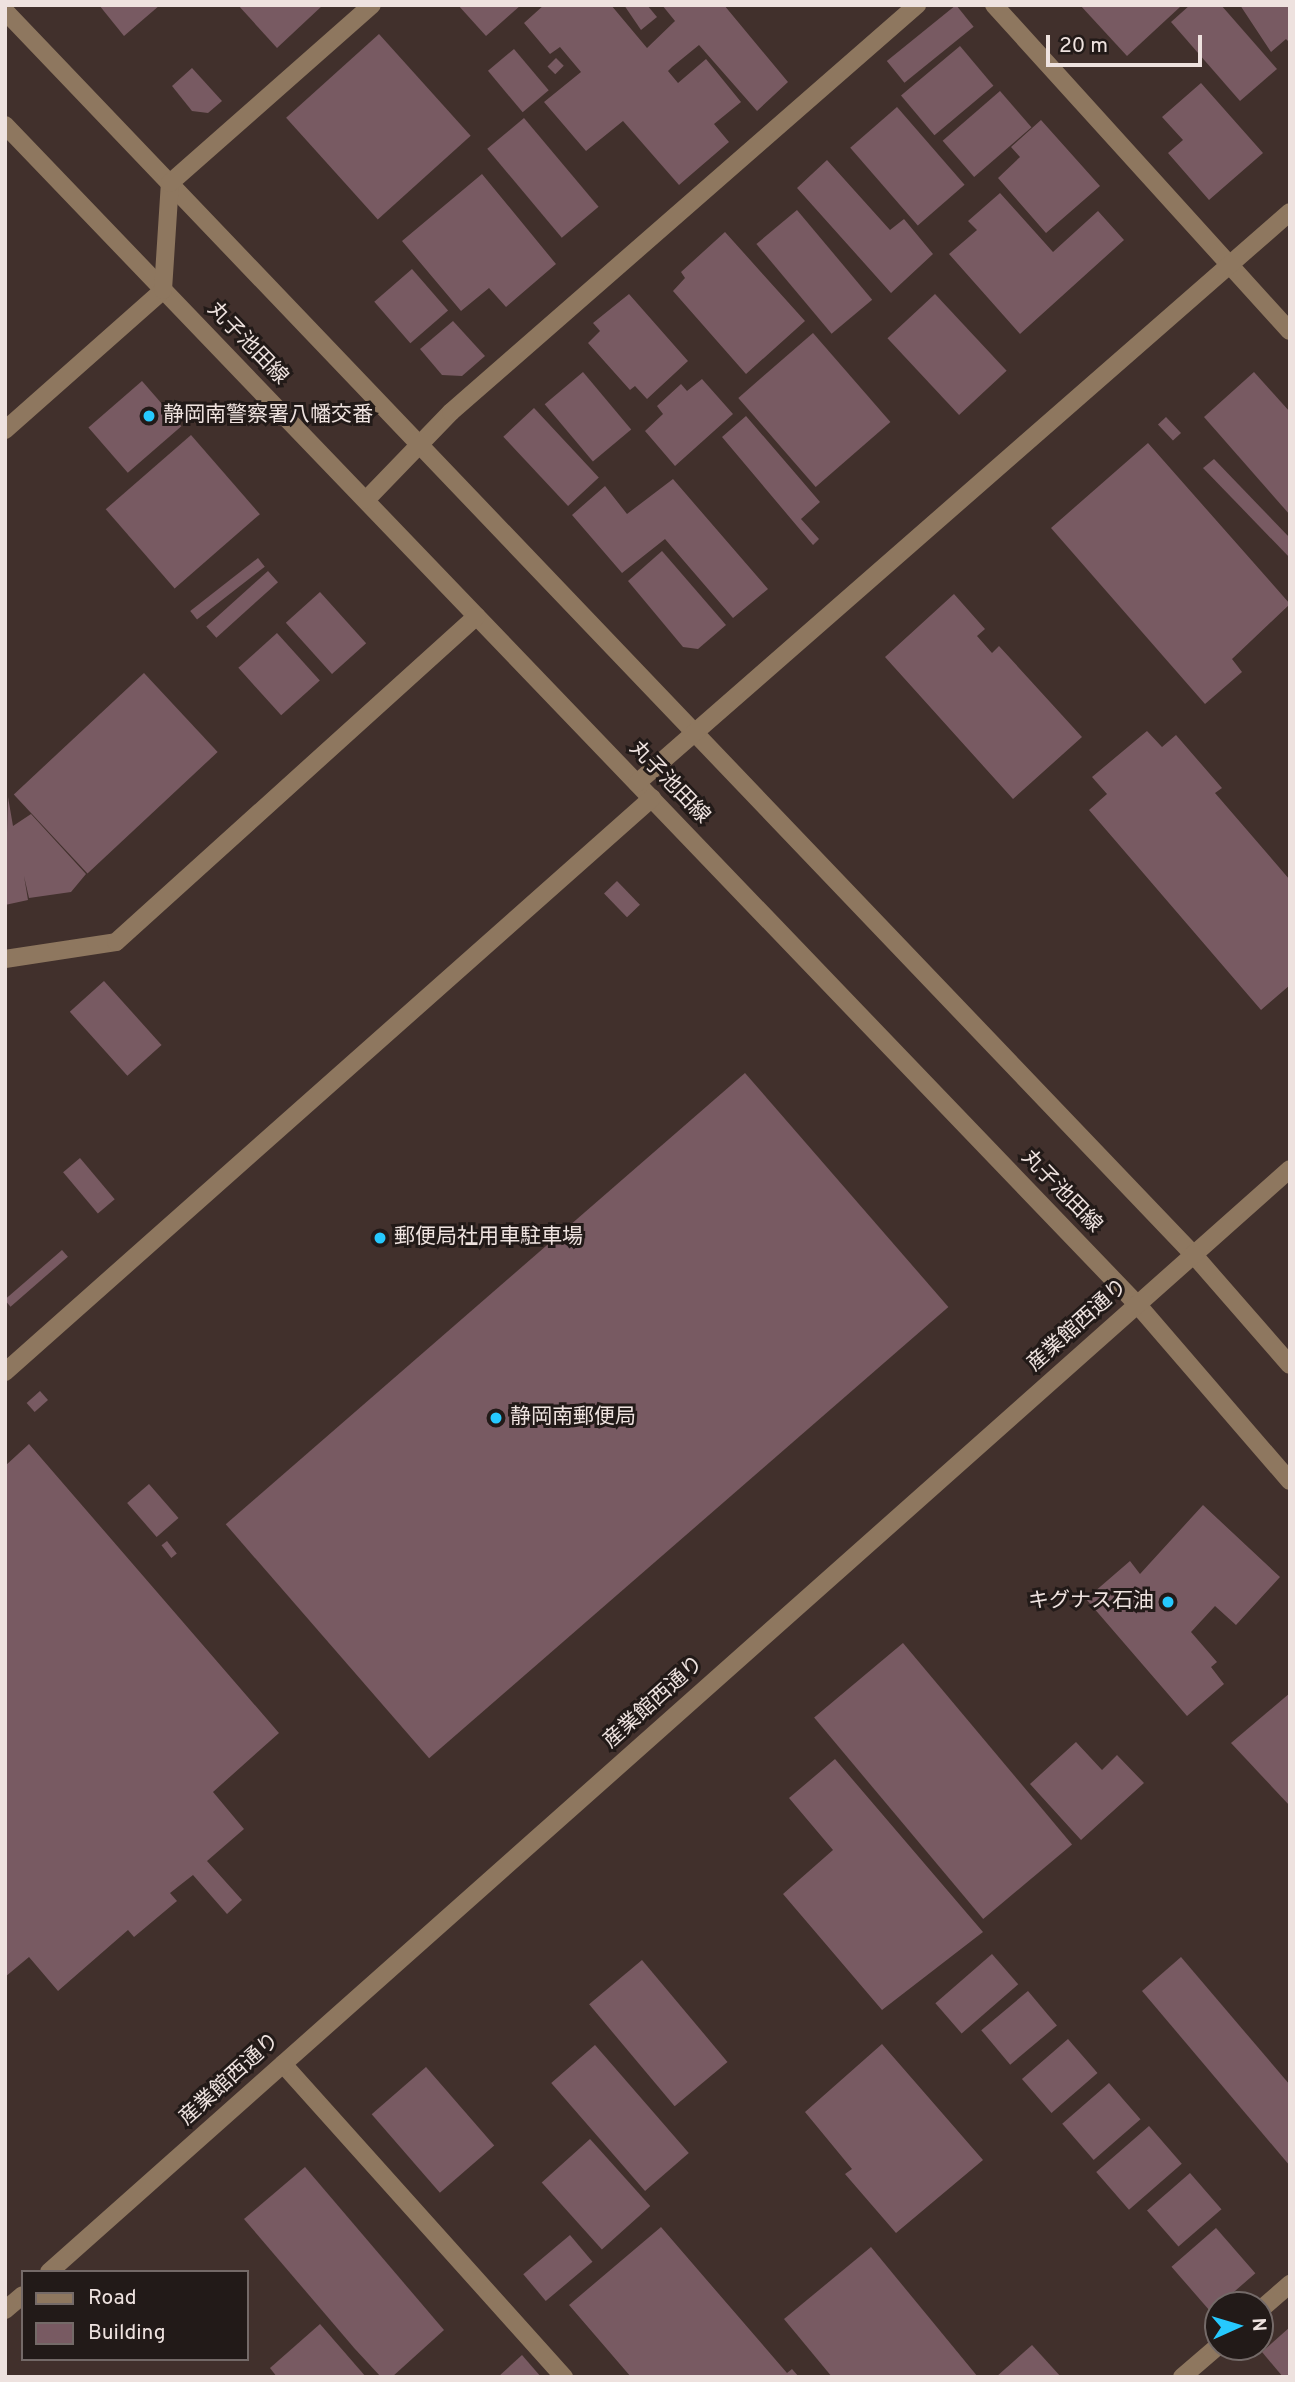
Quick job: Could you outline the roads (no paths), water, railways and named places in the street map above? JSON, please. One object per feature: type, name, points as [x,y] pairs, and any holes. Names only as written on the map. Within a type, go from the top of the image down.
[{"type":"street","points":[[5,430],[163,290],[170,183],[372,5]]},
{"type":"street","points":[[366,500],[420,444],[917,5]]},
{"type":"street","points":[[994,5],[1290,331]]},
{"type":"street","points":[[5,10],[1193,1254],[1290,1365]]},
{"type":"street","name":"丸子池田線","points":[[5,125],[1137,1304],[1290,1481]]},
{"type":"street","points":[[637,783],[728,699],[1290,212]]},
{"type":"street","points":[[5,959],[116,942],[477,616]]},
{"type":"street","points":[[5,1372],[652,798]]},
{"type":"street","name":"産業館西通り","points":[[51,2270],[1290,1169]]},
{"type":"street","points":[[283,2064],[564,2377]]},
{"type":"street","points":[[1274,2298],[1290,2284]]},
{"type":"street","points":[[5,2311],[21,2297]]},
{"type":"street","points":[[1182,2377],[1204,2358]]},
{"type":"place","name":"静岡南警察署八幡交番","points":[[149,416]]},
{"type":"place","name":"郵便局社用車駐車場","points":[[380,1238]]},
{"type":"place","name":"静岡南郵便局","points":[[496,1418]]},
{"type":"place","name":"キグナス石油","points":[[1168,1602]]}]
